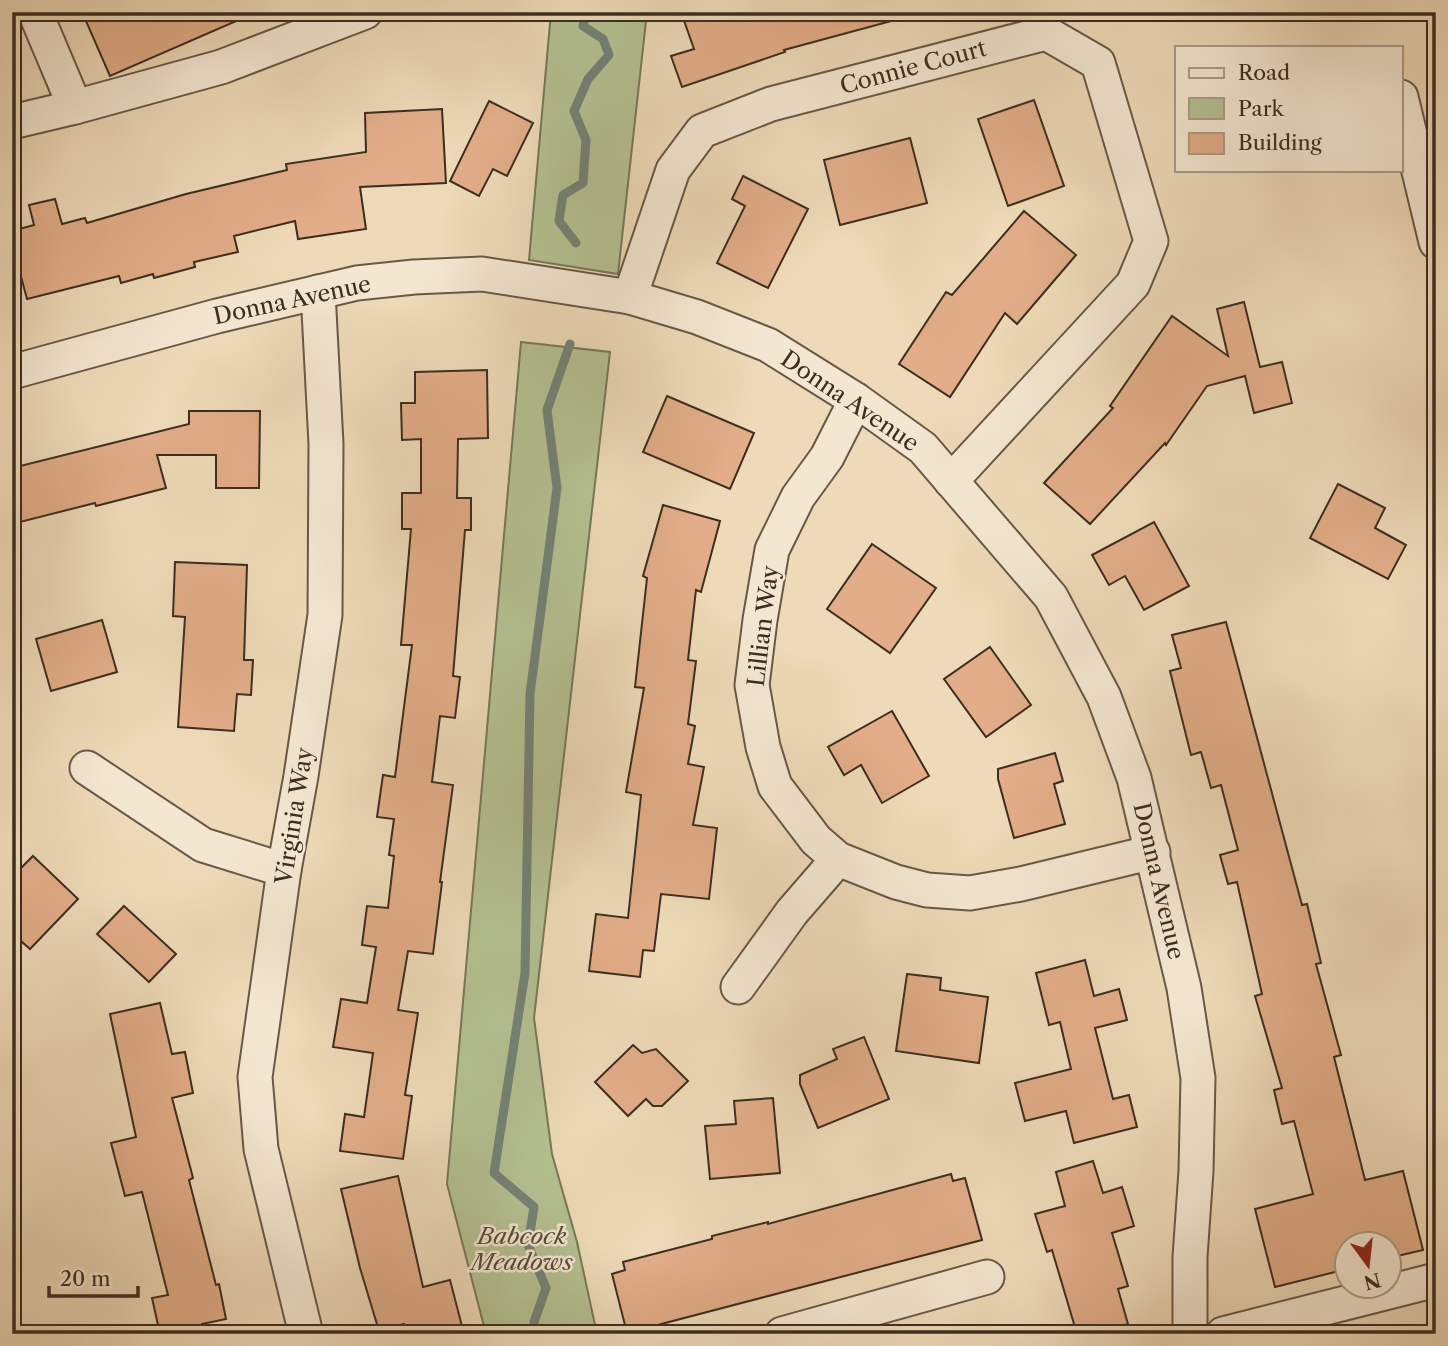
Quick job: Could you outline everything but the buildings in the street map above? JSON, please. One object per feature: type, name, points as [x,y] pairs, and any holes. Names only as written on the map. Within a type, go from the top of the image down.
[{"type":"street","points":[[35,12],[75,107]]},
{"type":"street","points":[[12,122],[221,67],[365,12]]},
{"type":"street","name":"Connie Court","points":[[630,298],[673,170],[702,131],[771,104],[1046,33],[1098,63],[1151,241],[1133,284],[951,481]]},
{"type":"street","points":[[1402,101],[1436,242]]},
{"type":"street","name":"Donna Avenue","points":[[12,372],[217,316],[358,283],[414,276],[482,274],[630,298],[698,317],[768,345],[856,400],[923,448],[1051,597],[1104,697],[1134,778],[1184,988],[1198,1078],[1196,1171],[1190,1257],[1190,1334]]},
{"type":"street","name":"Virginia Way","points":[[306,1334],[261,1149],[255,1077],[284,870],[325,615],[326,444],[318,292]]},
{"type":"street","name":"Lillian Way","points":[[856,400],[827,457],[798,497],[772,550],[752,685],[763,747],[775,786],[816,840],[838,859],[907,885],[928,890],[970,893],[1021,884],[1153,852]]},
{"type":"street","points":[[87,768],[203,845],[284,870]]},
{"type":"street","points":[[738,987],[792,912],[838,859]]},
{"type":"street","points":[[786,1333],[987,1277]]},
{"type":"street","points":[[1223,1334],[1436,1280]]},
{"type":"green space","points":[[551,12],[647,12],[618,274],[529,260]]},
{"type":"green space","name":"Babcock Meadows","points":[[521,342],[610,352],[534,1018],[552,1154],[577,1242],[597,1334],[486,1334],[447,1184]]},
{"type":"waterway","points":[[576,243],[559,221],[563,195],[583,183],[586,140],[574,111],[588,79],[609,55],[603,39],[583,26],[586,12]]},
{"type":"waterway","points":[[534,1334],[534,1322],[546,1288],[528,1245],[534,1207],[494,1173],[525,973],[530,694],[557,488],[547,410],[570,344]]}]
